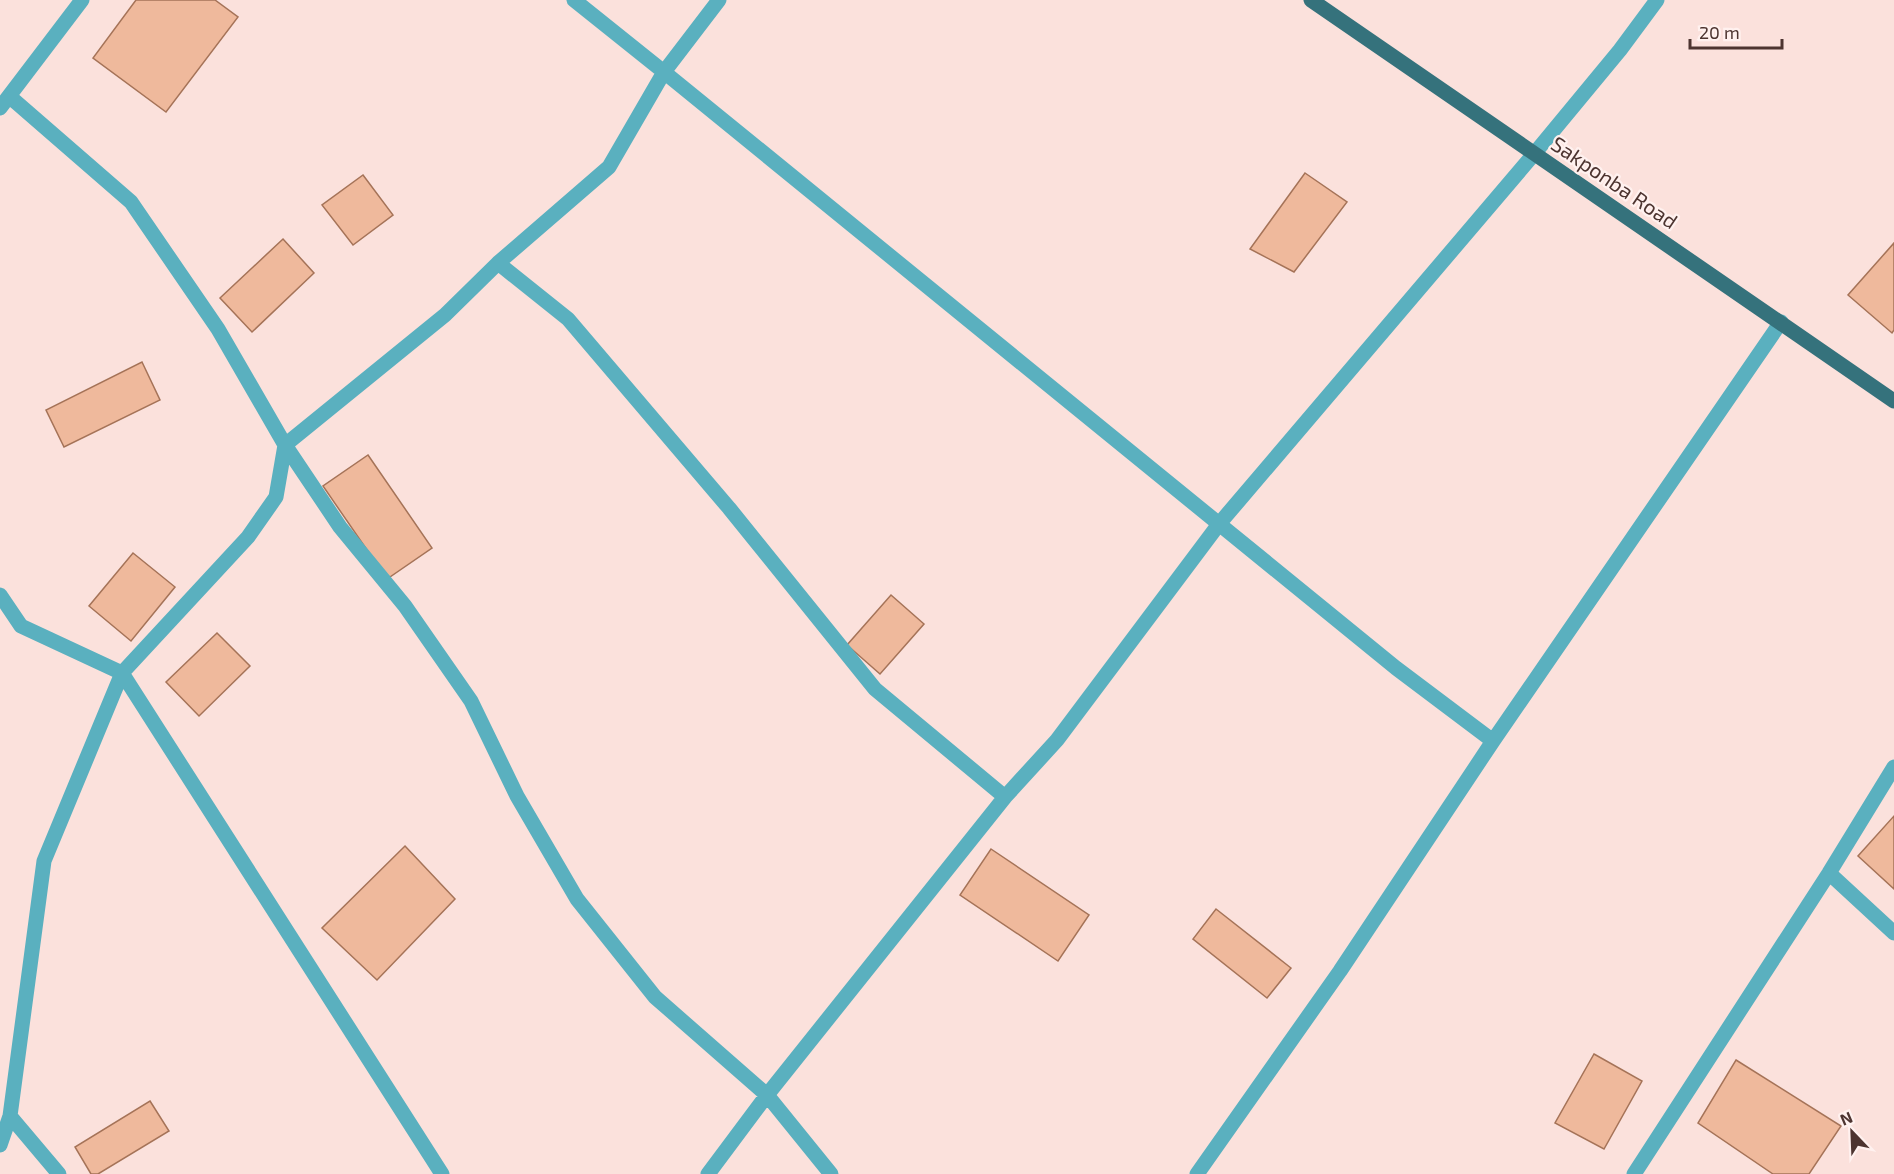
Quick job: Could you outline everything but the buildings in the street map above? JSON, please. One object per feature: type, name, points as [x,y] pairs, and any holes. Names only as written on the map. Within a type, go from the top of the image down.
[{"type":"main road","name":"Sakponba Road","points":[[1311,0],[1894,401]]},
{"type":"street","points":[[82,0],[4,102],[131,202],[218,328],[285,445],[340,527],[405,606],[471,701],[518,796],[577,899],[655,997],[767,1095],[831,1174]]},
{"type":"street","points":[[574,0],[1396,668],[1493,741]]},
{"type":"street","points":[[0,1145],[10,1116],[44,861],[122,674],[248,537],[276,497],[285,445],[445,315],[498,263],[609,167],[664,72],[720,0]]},
{"type":"street","points":[[708,1174],[767,1095],[1005,796],[1057,740],[1219,524],[1534,154],[1620,50],[1657,0]]},
{"type":"street","points":[[498,263],[568,319],[729,508],[875,689],[1005,796]]},
{"type":"street","points":[[1197,1174],[1340,971],[1493,741],[1781,322]]},
{"type":"street","points":[[0,595],[21,626],[122,674],[442,1174]]},
{"type":"street","points":[[1634,1174],[1829,873],[1894,767]]},
{"type":"street","points":[[1829,873],[1894,933]]},
{"type":"street","points":[[10,1116],[58,1174]]}]
